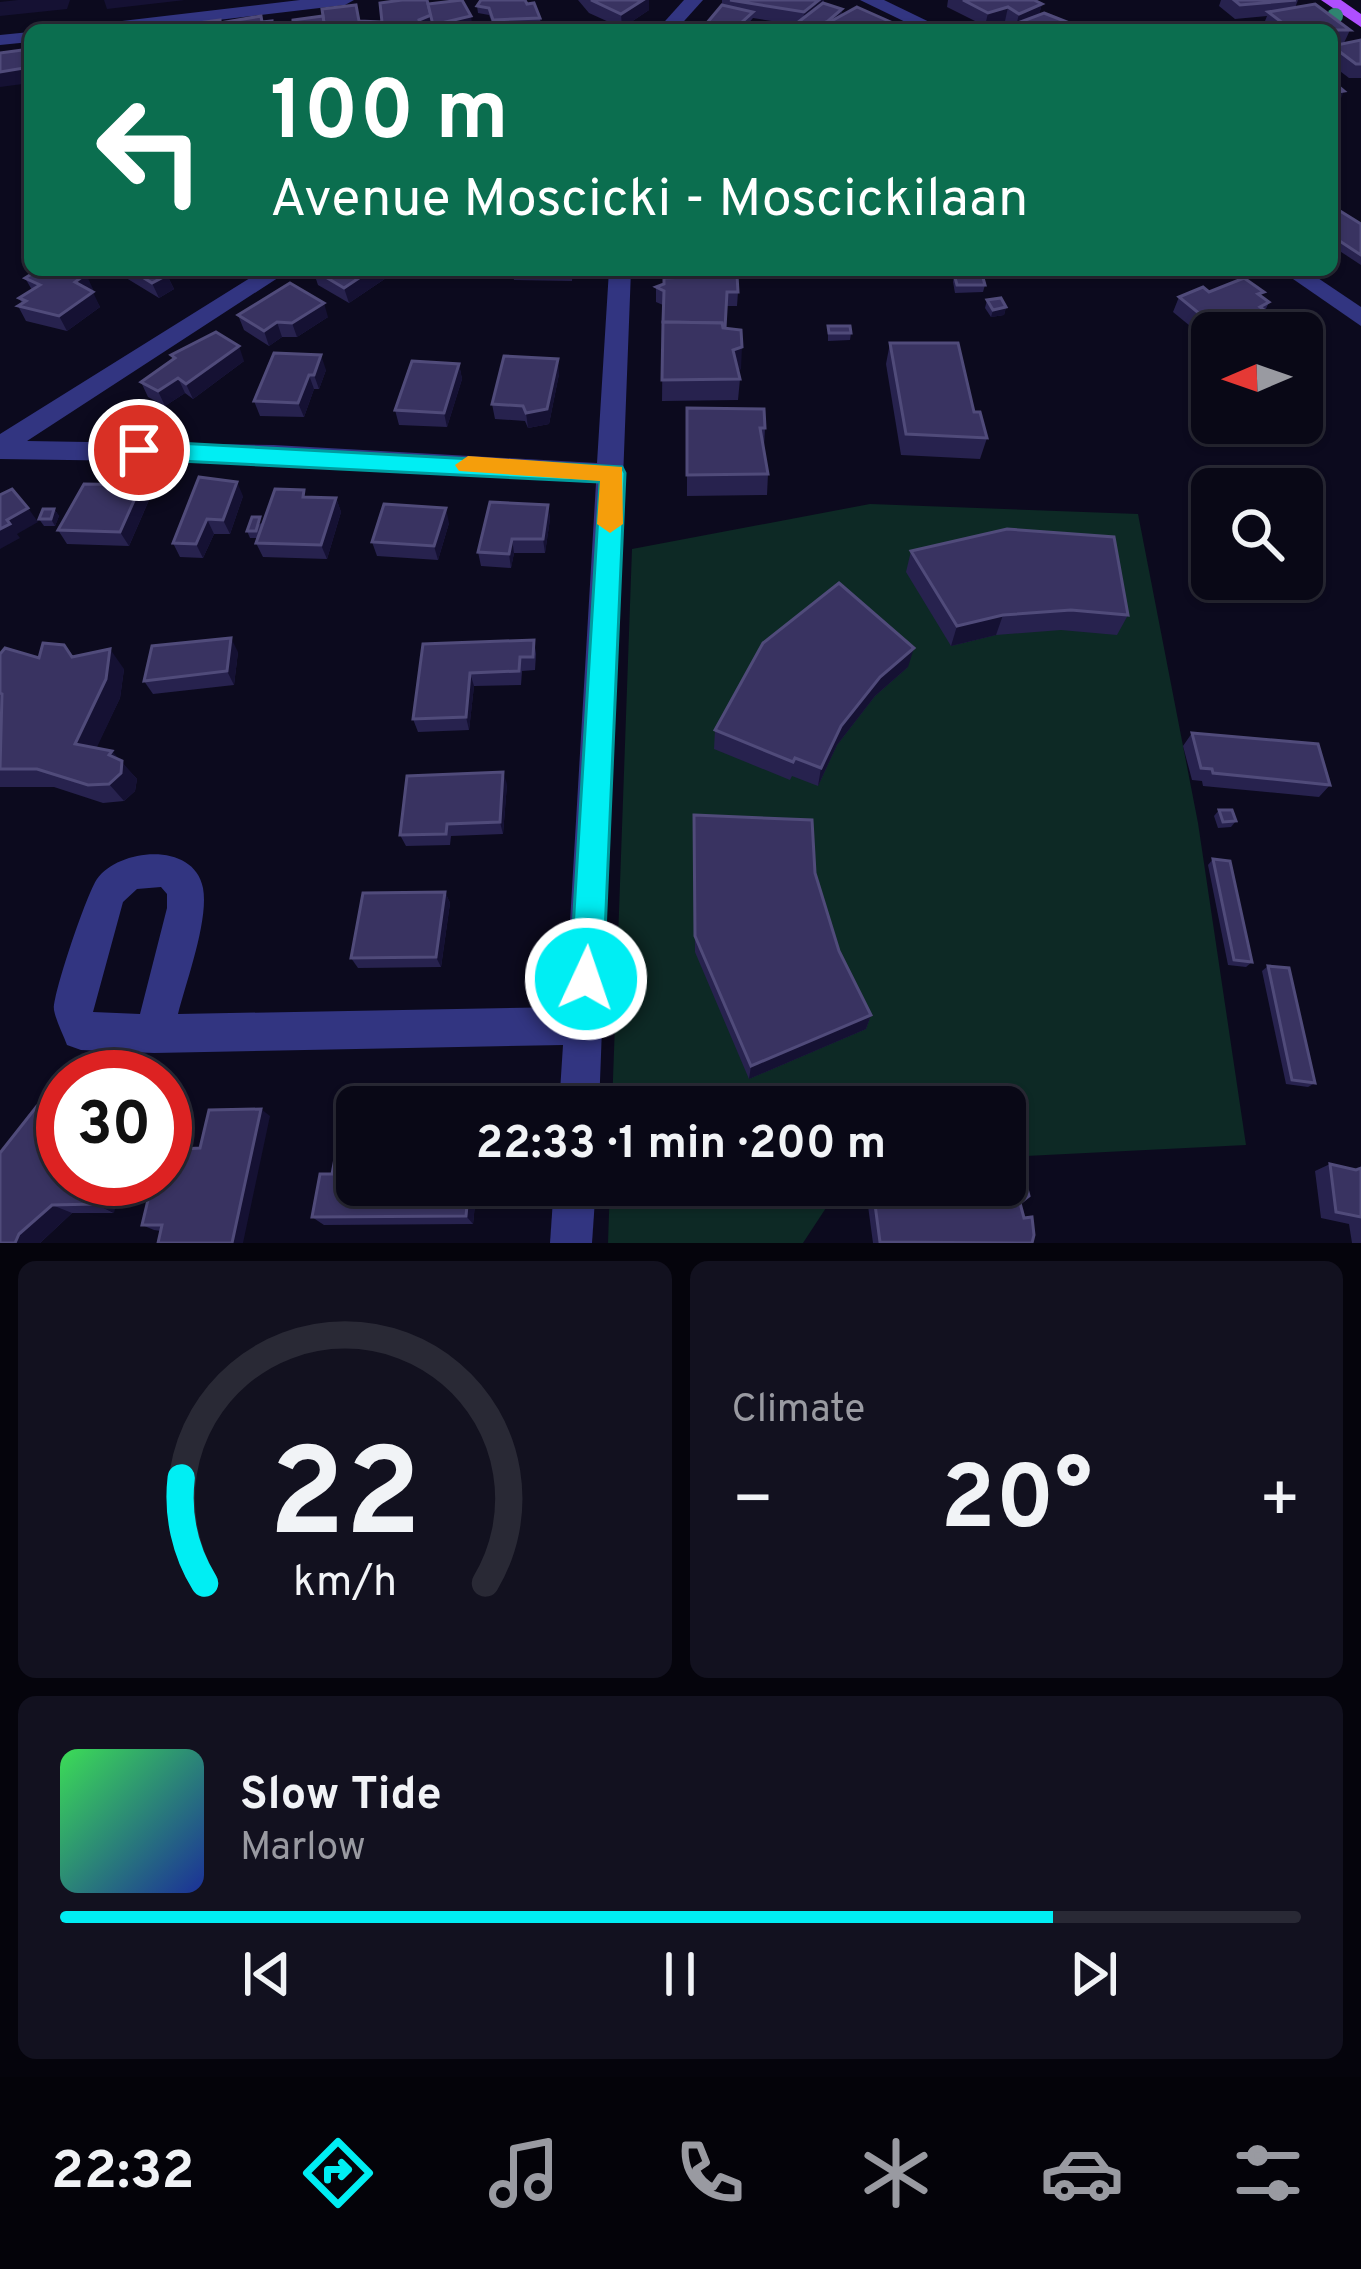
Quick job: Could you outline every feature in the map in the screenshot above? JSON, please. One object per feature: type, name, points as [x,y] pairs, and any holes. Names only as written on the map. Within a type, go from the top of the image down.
[{"type":"main road","points":[[1330,0],[1361,22]]},
{"type":"street","points":[[139,24],[345,0]]},
{"type":"street","points":[[672,24],[694,0]]},
{"type":"street","points":[[869,0],[924,24]]},
{"type":"street","points":[[0,448],[269,276]]},
{"type":"street","points":[[580,1086],[620,276]]},
{"type":"street","points":[[1300,276],[1361,318]]},
{"type":"street","points":[[0,448],[274,454],[613,473]]},
{"type":"street","points":[[154,1034],[185,908],[185,887],[169,872],[151,870],[128,874],[110,890],[72,1007],[73,1020],[81,1031],[154,1034],[584,1026]]},
{"type":"street","points":[[572,1243],[573,1206]]},
{"type":"green space","points":[[870,504],[1138,514],[1198,823],[1246,1145],[1026,1156],[1026,1086],[613,1086],[632,549]]},
{"type":"green space","points":[[609,1206],[827,1206],[803,1243],[608,1243]]},
{"type":"building","points":[[427,0],[431,15],[419,20],[420,24],[324,24],[322,9],[356,5],[359,21],[382,22],[380,3]]},
{"type":"building","points":[[462,0],[471,16],[433,24],[428,4]]},
{"type":"building","points":[[481,0],[525,0],[534,3],[540,18],[493,20],[489,8],[477,6]]},
{"type":"building","points":[[591,0],[643,0],[621,14]]},
{"type":"building","points":[[730,0],[819,0],[804,12]]},
{"type":"building","points":[[963,0],[1042,4],[1019,14],[1008,7],[988,13]]},
{"type":"building","points":[[1234,0],[1296,0],[1240,5]]},
{"type":"building","points":[[823,3],[842,9],[821,24],[797,23]]},
{"type":"building","points":[[1315,4],[1350,30],[1338,30],[1338,24],[1284,24],[1268,12]]},
{"type":"building","points":[[722,5],[753,12],[744,24],[706,24]]},
{"type":"building","points":[[857,7],[895,24],[826,24]]},
{"type":"building","points":[[1044,13],[1072,24],[1015,24]]},
{"type":"building","points":[[261,16],[262,22],[272,21],[272,24],[191,24]]},
{"type":"building","points":[[323,16],[324,24],[293,24],[293,20]]},
{"type":"building","points":[[1361,40],[1361,64],[1338,50],[1338,45]]},
{"type":"building","points":[[24,50],[24,68],[0,72],[0,53]]},
{"type":"building","points":[[1338,210],[1361,224],[1361,255],[1338,240]]},
{"type":"building","points":[[83,276],[75,282],[93,292],[59,316],[18,306],[26,301],[19,298],[40,285],[25,278]]},
{"type":"building","points":[[324,276],[362,276],[344,288]]},
{"type":"building","points":[[737,276],[738,292],[727,292],[725,328],[722,323],[663,322],[664,291],[656,287],[664,284],[664,278]]},
{"type":"building","points":[[955,276],[983,276],[985,285],[957,285]]},
{"type":"building","points":[[1244,278],[1264,292],[1258,294],[1269,302],[1260,307],[1267,312],[1197,312],[1179,297],[1203,287],[1209,292]]},
{"type":"building","points":[[290,283],[324,303],[292,323],[277,322],[264,331],[238,315]]},
{"type":"building","points":[[1001,298],[1006,307],[993,310],[987,300]]},
{"type":"building","points":[[663,322],[722,323],[723,328],[741,330],[742,347],[733,350],[740,379],[662,380]]},
{"type":"building","points":[[828,326],[850,326],[851,333],[829,333]]},
{"type":"building","points":[[216,332],[239,346],[186,384],[178,378],[158,391],[141,382],[175,358],[171,355]]},
{"type":"building","points":[[890,343],[958,343],[974,412],[980,412],[987,438],[906,434]]},
{"type":"building","points":[[274,353],[321,355],[298,403],[254,401]]},
{"type":"building","points":[[504,356],[558,359],[547,409],[526,413],[523,406],[492,404]]},
{"type":"building","points":[[412,361],[459,364],[444,413],[395,410]]},
{"type":"building","points":[[687,408],[764,409],[765,428],[760,428],[768,474],[687,475]]},
{"type":"building","points":[[199,477],[237,482],[223,520],[207,519],[196,544],[173,543]]},
{"type":"building","points":[[84,484],[141,485],[120,532],[58,530]]},
{"type":"building","points":[[12,489],[28,508],[0,529],[0,495]]},
{"type":"building","points":[[275,489],[304,490],[303,497],[336,498],[321,545],[256,543]]},
{"type":"building","points":[[490,502],[548,505],[543,539],[512,539],[509,554],[478,552]]},
{"type":"building","points":[[384,504],[446,508],[434,546],[372,542]]},
{"type":"building","points":[[43,509],[54,509],[51,519],[39,519]]},
{"type":"building","points":[[252,517],[260,517],[256,531],[247,531]]},
{"type":"building","points":[[1007,529],[1114,537],[1128,615],[1071,610],[1003,615],[957,626],[911,551]]},
{"type":"building","points":[[839,583],[914,648],[880,677],[841,726],[821,768],[795,758],[793,762],[715,730],[763,643]]},
{"type":"building","points":[[231,638],[227,671],[144,681],[152,646]]},
{"type":"building","points":[[534,640],[533,657],[520,657],[519,671],[470,673],[466,717],[413,719],[423,644]]},
{"type":"building","points":[[43,643],[64,645],[72,657],[110,649],[106,679],[75,744],[112,751],[109,755],[122,761],[121,773],[109,784],[88,785],[37,769],[0,769],[0,654],[5,648],[39,658]]},
{"type":"building","points":[[1192,733],[1318,744],[1330,785],[1213,773],[1201,768]]},
{"type":"building","points":[[503,772],[500,822],[447,824],[446,834],[400,835],[407,776]]},
{"type":"building","points":[[1219,810],[1232,810],[1236,821],[1223,822]]},
{"type":"building","points":[[694,815],[812,820],[815,873],[839,951],[871,1015],[751,1066],[695,936]]},
{"type":"building","points":[[1213,859],[1230,861],[1252,962],[1234,960]]},
{"type":"building","points":[[445,892],[436,957],[351,958],[363,893]]},
{"type":"building","points":[[1268,966],[1289,968],[1315,1083],[1292,1080]]},
{"type":"building","points":[[36,1107],[36,1206],[51,1206],[15,1243],[0,1243],[0,1153]]},
{"type":"building","points":[[261,1109],[232,1243],[158,1243],[162,1225],[142,1225],[147,1206],[192,1206],[192,1148],[200,1148],[209,1110]]},
{"type":"building","points":[[336,1153],[336,1206],[467,1206],[466,1216],[312,1217],[320,1174],[332,1174]]},
{"type":"building","points":[[1330,1164],[1361,1168],[1361,1217],[1336,1212]]},
{"type":"building","points":[[875,1206],[1021,1206],[1024,1218],[1032,1217],[1034,1235],[1032,1243],[880,1242]]},
{"type":"slow traffic","points":[[468,465],[613,473],[610,524]]},
{"type":"route","points":[[139,450],[613,473],[586,979]]}]
